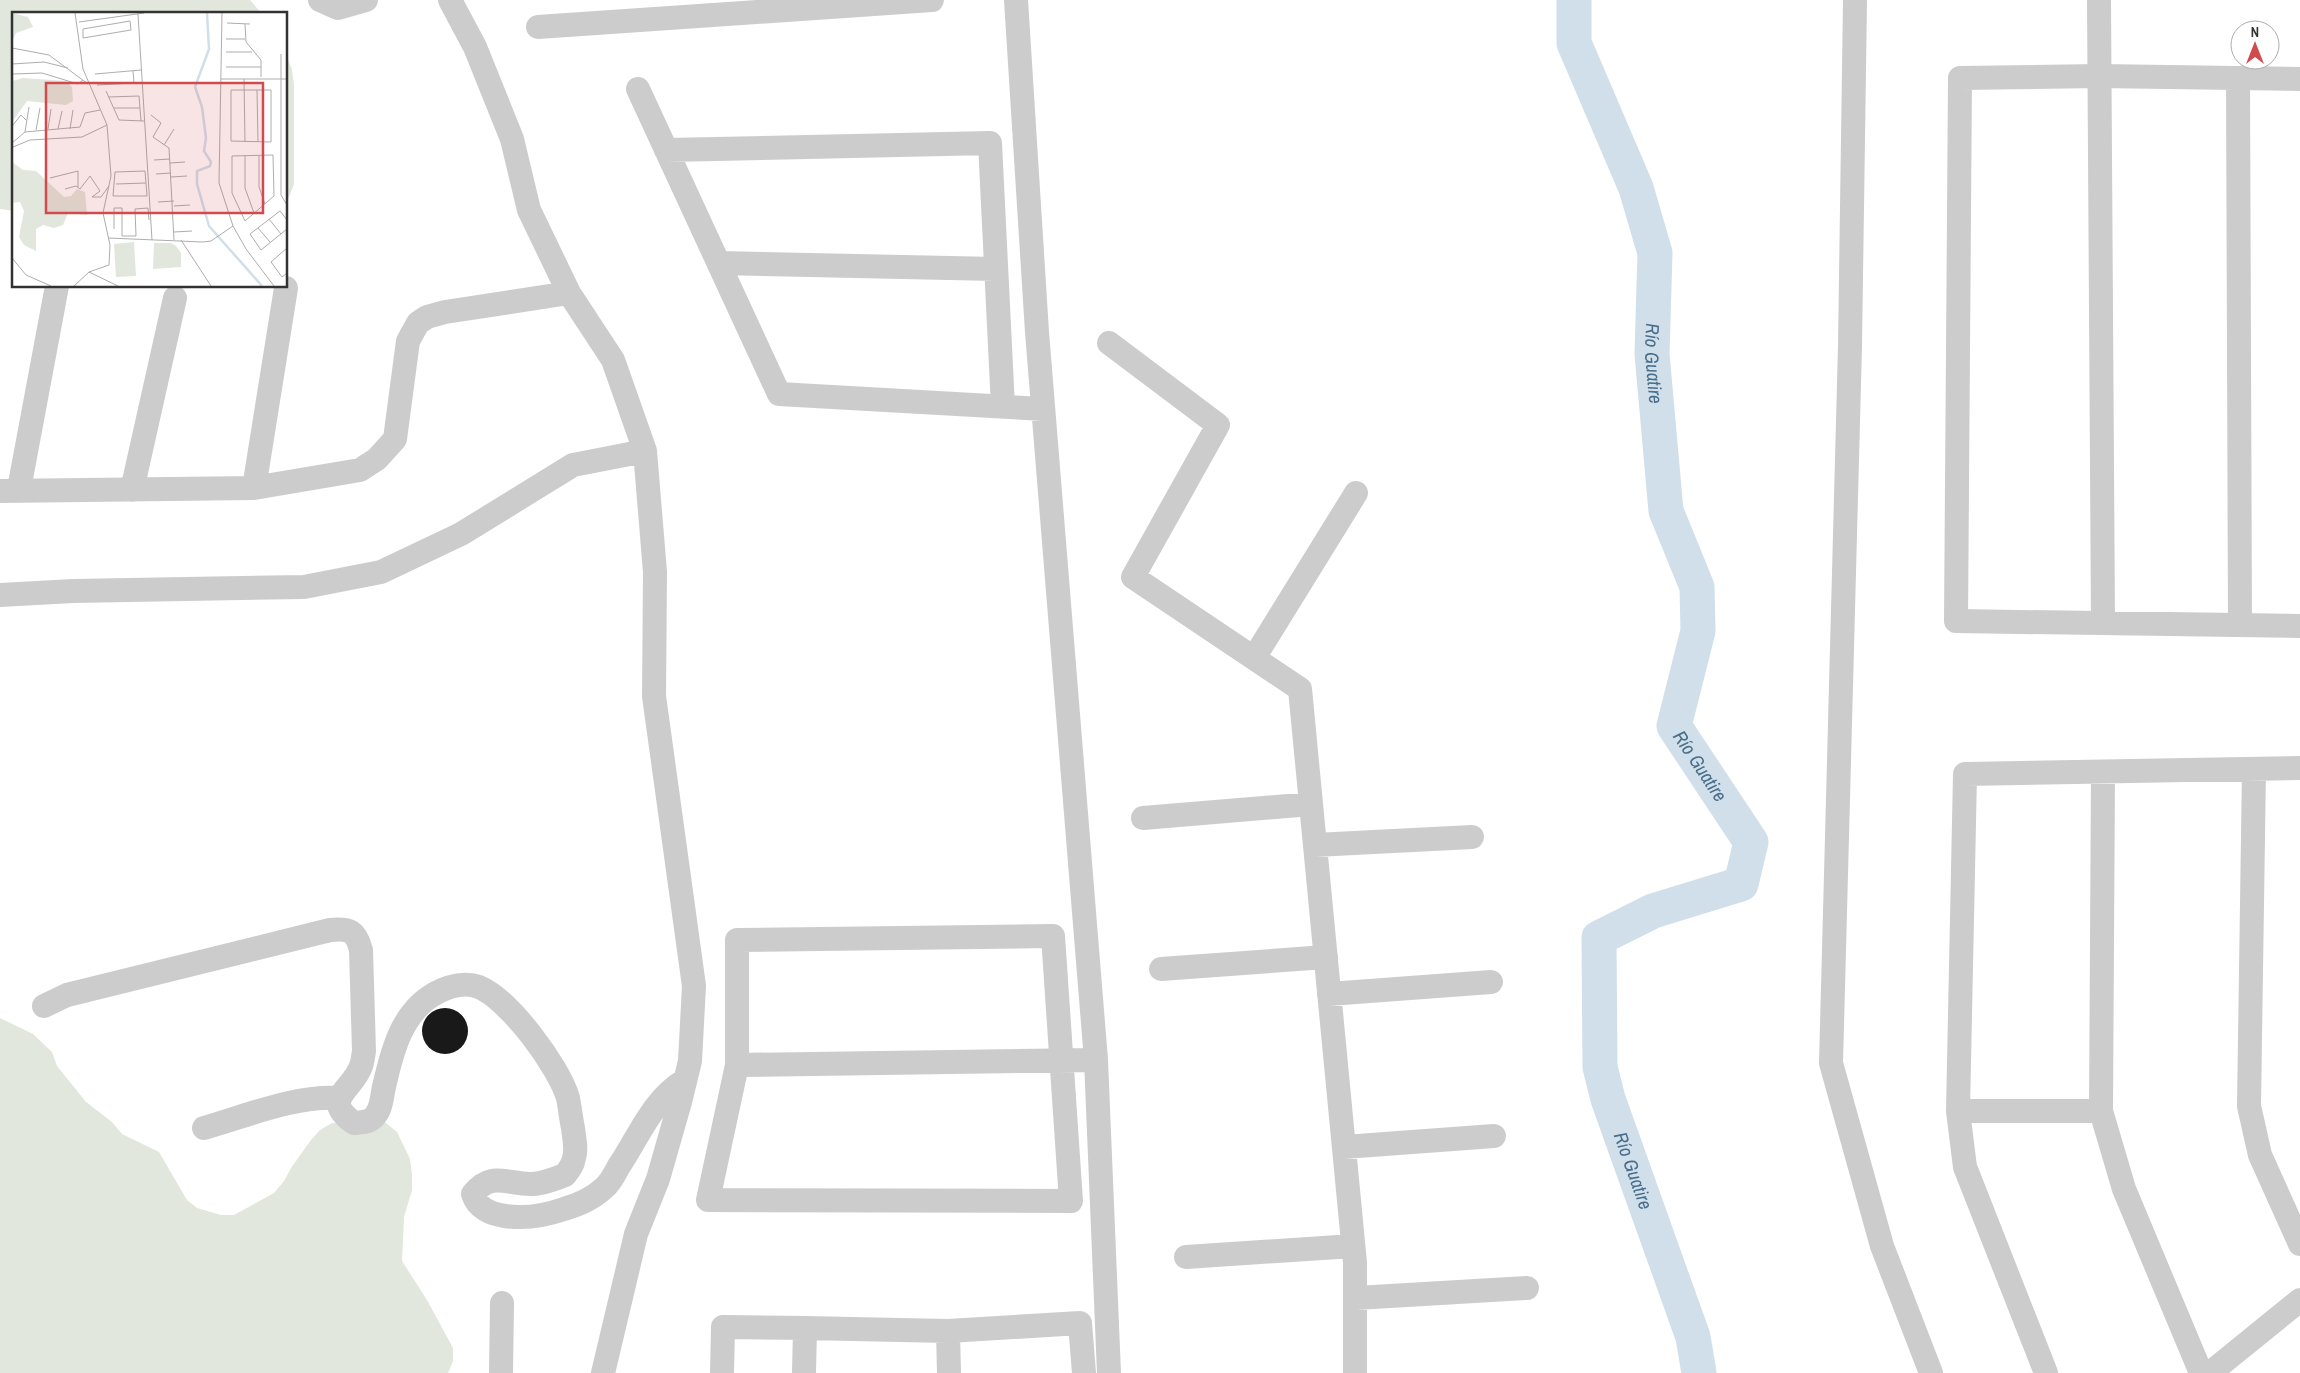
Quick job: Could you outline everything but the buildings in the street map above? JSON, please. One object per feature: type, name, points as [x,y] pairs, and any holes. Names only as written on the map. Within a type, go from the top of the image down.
[{"type":"street","points":[[320,0],[338,8],[366,0]]},
{"type":"street","points":[[538,26],[932,0]]},
{"type":"street","points":[[1016,0],[1043,409],[1096,1060],[1109,1373]]},
{"type":"street","points":[[1855,0],[1850,336],[1831,1063],[1882,1246],[1931,1373]]},
{"type":"street","points":[[2098,0],[2103,623]]},
{"type":"street","points":[[448,4],[475,47],[512,139],[529,210],[569,293],[613,360],[645,451],[655,572],[654,696],[694,986],[690,1061],[658,1179],[636,1234],[603,1373]]},
{"type":"street","points":[[2300,79],[2099,76],[1960,78],[1956,621],[2300,626]]},
{"type":"street","points":[[2238,78],[2240,625]]},
{"type":"street","points":[[638,89],[779,394],[1043,409]]},
{"type":"street","points":[[666,150],[990,143],[1004,407]]},
{"type":"street","points":[[719,263],[996,269]]},
{"type":"street","points":[[57,288],[10,490],[254,488],[360,470],[377,459],[395,439],[408,341],[418,323],[427,317],[445,312],[569,293]]},
{"type":"street","points":[[254,488],[286,288]]},
{"type":"street","points":[[132,490],[175,298]]},
{"type":"street","points":[[1109,343],[1218,425],[1133,577],[1300,689],[1353,1246],[1356,1298],[1355,1373]]},
{"type":"street","points":[[0,595],[74,591],[304,587],[381,572],[461,534],[574,465],[645,451]]},
{"type":"street","points":[[1254,658],[1356,493]]},
{"type":"street","points":[[2046,1373],[1965,1167],[1958,1111],[1965,774],[2300,768]]},
{"type":"street","points":[[2254,769],[2249,1106],[2260,1155],[2300,1244]]},
{"type":"street","points":[[2103,772],[2102,1111],[2124,1189],[2201,1373]]},
{"type":"street","points":[[1144,818],[1311,804]]},
{"type":"street","points":[[1315,845],[1472,837]]},
{"type":"street","points":[[44,1006],[67,995],[342,929],[353,933],[358,938],[361,950],[364,1051],[361,1067],[344,1088],[338,1102],[341,1111],[354,1123],[367,1122],[373,1119],[378,1112],[394,1046],[402,1028],[416,1009],[427,999],[448,987],[465,985],[478,987],[488,992],[511,1012],[529,1032],[557,1075],[567,1097],[576,1146],[575,1158],[565,1175],[533,1184],[506,1180],[489,1181],[480,1186],[473,1194],[474,1201],[486,1211],[496,1215],[522,1218],[557,1212],[585,1202],[606,1187],[635,1143],[644,1123],[671,1088],[685,1080]]},
{"type":"street","points":[[1053,936],[1071,1201],[708,1200],[737,1065],[737,940],[1053,936]]},
{"type":"street","points":[[1161,969],[1326,958]]},
{"type":"street","points":[[1329,994],[1491,982]]},
{"type":"street","points":[[737,1065],[1096,1060]]},
{"type":"street","points":[[204,1128],[320,1096],[340,1098]]},
{"type":"street","points":[[1958,1111],[2102,1111]]},
{"type":"street","points":[[1344,1147],[1494,1136]]},
{"type":"street","points":[[1186,1257],[1353,1246]]},
{"type":"street","points":[[1356,1298],[1527,1288]]},
{"type":"street","points":[[2210,1373],[2300,1300]]},
{"type":"street","points":[[501,1373],[502,1303]]},
{"type":"street","points":[[722,1373],[723,1327],[948,1332],[1080,1323],[1084,1373]]},
{"type":"street","points":[[804,1373],[806,1328]]},
{"type":"street","points":[[948,1332],[949,1373]]},
{"type":"shaded area","points":[[0,0],[250,0],[260,12],[12,12],[12,211],[0,209]]},
{"type":"shaded area","points":[[288,59],[294,85],[294,184],[289,197]]},
{"type":"shaded area","points":[[0,1018],[33,1034],[52,1052],[57,1066],[86,1102],[112,1122],[122,1134],[159,1152],[187,1200],[197,1208],[221,1215],[234,1215],[274,1193],[311,1140],[320,1130],[332,1123],[386,1123],[397,1132],[410,1159],[412,1175],[412,1190],[404,1217],[402,1261],[427,1300],[453,1348],[453,1361],[448,1373],[0,1373]]},
{"type":"waterway","name":"Río Guatire","points":[[1574,0],[1574,43],[1636,188],[1655,253],[1652,354],[1666,511],[1697,587],[1698,631],[1674,726],[1751,842],[1741,884],[1653,911],[1599,938],[1600,1067],[1608,1099],[1693,1337],[1699,1373]]}]
